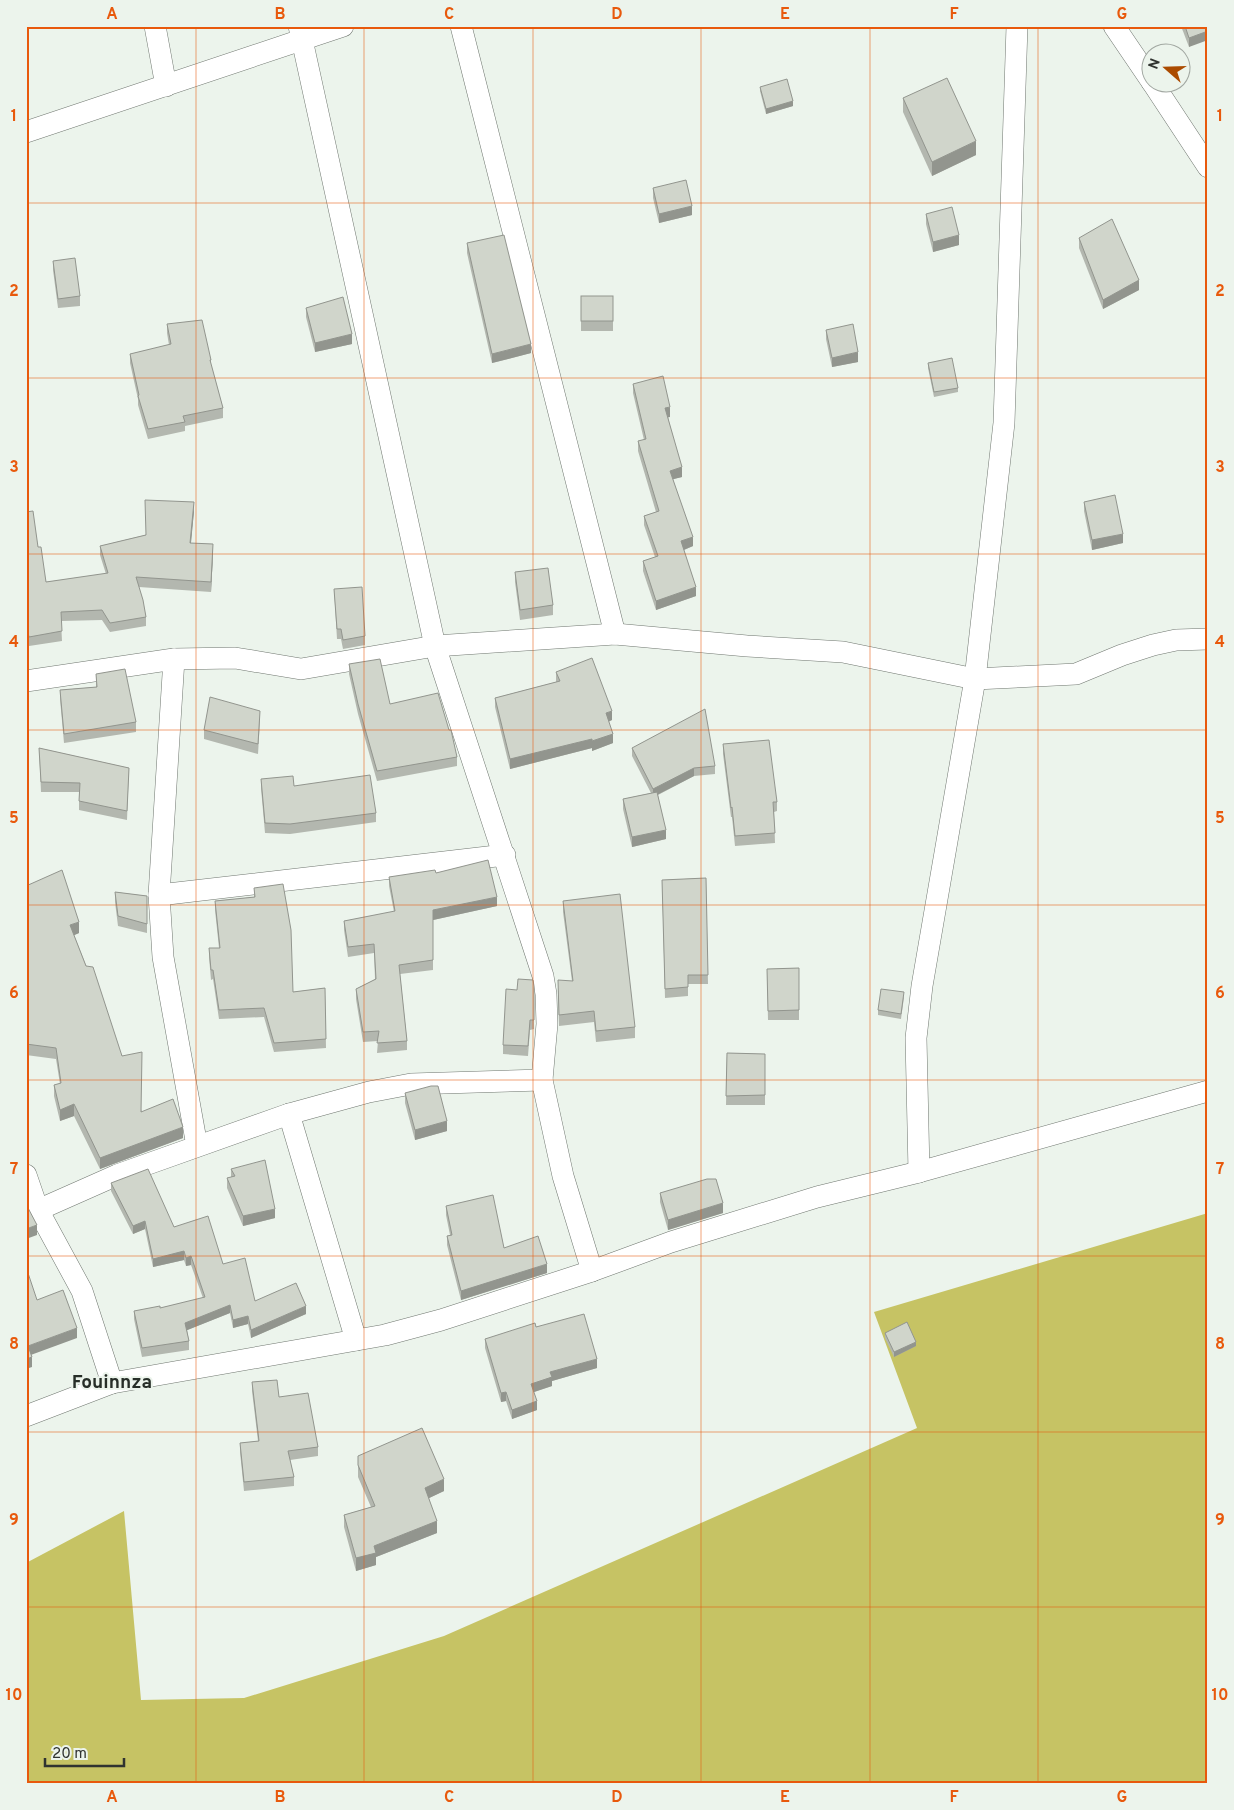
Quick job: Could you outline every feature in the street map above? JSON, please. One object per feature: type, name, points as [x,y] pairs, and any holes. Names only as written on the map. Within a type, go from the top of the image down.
[{"type":"street","points":[[155,26],[166,86]]},
{"type":"street","points":[[26,132],[166,86],[300,33],[342,26]]},
{"type":"street","points":[[461,26],[615,634]]},
{"type":"street","points":[[919,1172],[916,1038],[922,986],[975,679],[1004,423],[1017,26]]},
{"type":"street","points":[[1114,26],[1142,67]]},
{"type":"street","points":[[300,33],[435,646],[497,836],[505,855],[543,976],[547,1024],[542,1080],[562,1176],[592,1271]]},
{"type":"street","points":[[1159,92],[1208,167]]},
{"type":"street","points":[[26,681],[174,659],[235,658],[301,669],[435,646],[615,634],[747,646],[843,652],[975,679],[1076,674],[1122,655],[1153,645],[1176,640],[1208,639]]},
{"type":"street","points":[[174,659],[159,895],[163,957],[197,1146]]},
{"type":"street","points":[[159,895],[505,855]]},
{"type":"street","points":[[38,1210],[117,1175],[197,1146],[289,1114],[391,1086],[427,1082],[542,1080]]},
{"type":"street","points":[[26,1416],[112,1383],[385,1335],[441,1320],[592,1271],[671,1242],[817,1197],[919,1172],[1208,1092]]},
{"type":"street","points":[[289,1114],[356,1340]]},
{"type":"street","points":[[26,1175],[38,1210],[82,1291],[112,1383]]},
{"type":"shaded area","points":[[1208,1213],[1208,1784],[26,1784],[26,1563],[124,1511],[141,1700],[244,1698],[444,1636],[917,1428],[874,1312]]},
{"type":"building","points":[[1185,26],[1208,26],[1208,31],[1189,38]]},
{"type":"building","points":[[947,78],[976,141],[932,162],[903,98]]},
{"type":"building","points":[[787,79],[793,101],[766,109],[760,87]]},
{"type":"building","points":[[686,180],[692,206],[659,214],[653,188]]},
{"type":"building","points":[[952,207],[959,235],[933,242],[926,214]]},
{"type":"building","points":[[1112,219],[1139,280],[1103,300],[1079,238]]},
{"type":"building","points":[[504,235],[531,344],[492,354],[467,243]]},
{"type":"building","points":[[75,258],[80,296],[58,299],[53,261]]},
{"type":"building","points":[[581,296],[613,296],[613,321],[581,321]]},
{"type":"building","points":[[343,297],[352,334],[315,343],[306,308]]},
{"type":"building","points":[[202,320],[210,360],[223,408],[183,416],[185,422],[148,429],[138,396],[130,354],[171,344],[167,324]]},
{"type":"building","points":[[853,324],[858,352],[832,358],[826,330]]},
{"type":"building","points":[[952,358],[958,388],[934,392],[928,363]]},
{"type":"building","points":[[663,376],[670,407],[665,408],[682,467],[670,471],[693,537],[681,541],[696,587],[656,601],[643,561],[658,556],[644,516],[659,511],[638,441],[646,439],[633,384]]},
{"type":"building","points":[[1115,495],[1123,534],[1092,540],[1084,502]]},
{"type":"building","points":[[145,500],[194,502],[190,543],[213,544],[211,582],[136,577],[146,617],[110,623],[102,610],[61,612],[62,631],[29,637],[26,624],[26,512],[33,511],[38,547],[41,547],[46,582],[108,573],[100,546],[146,535]]},
{"type":"building","points":[[548,568],[553,605],[520,610],[515,572]]},
{"type":"building","points":[[362,587],[365,636],[343,640],[341,629],[337,629],[334,589]]},
{"type":"building","points":[[592,658],[612,711],[606,713],[613,734],[592,741],[592,739],[510,759],[495,698],[560,681],[556,672]]},
{"type":"building","points":[[380,659],[390,704],[438,693],[449,730],[451,730],[457,757],[377,771],[349,664]]},
{"type":"building","points":[[125,669],[136,722],[64,734],[60,690],[97,687],[96,674]]},
{"type":"building","points":[[210,697],[260,711],[258,744],[204,730]]},
{"type":"building","points":[[705,709],[715,766],[694,768],[653,789],[632,748]]},
{"type":"building","points":[[769,740],[777,802],[773,802],[775,833],[735,836],[723,744]]},
{"type":"building","points":[[39,748],[129,768],[127,811],[79,801],[80,783],[41,782]]},
{"type":"building","points":[[370,775],[376,813],[290,824],[265,823],[261,779],[293,776],[294,786]]},
{"type":"building","points":[[657,792],[666,830],[632,837],[623,799]]},
{"type":"building","points":[[488,860],[497,897],[433,910],[433,960],[399,965],[407,1041],[377,1043],[379,1031],[363,1032],[356,989],[376,979],[374,944],[348,947],[344,921],[395,911],[389,877],[435,870],[436,873]]},
{"type":"building","points":[[62,870],[79,922],[70,925],[86,966],[93,967],[122,1056],[142,1052],[141,1112],[173,1099],[183,1127],[100,1158],[74,1104],[60,1110],[54,1085],[61,1083],[56,1048],[26,1044],[26,886]]},
{"type":"building","points":[[706,878],[708,975],[688,975],[688,987],[665,989],[662,880]]},
{"type":"building","points":[[283,884],[291,930],[293,992],[325,988],[326,1039],[274,1043],[264,1008],[219,1010],[213,970],[211,970],[209,948],[220,948],[215,901],[255,897],[254,888]]},
{"type":"building","points":[[115,892],[147,896],[147,924],[118,916]]},
{"type":"building","points":[[620,894],[635,1027],[596,1031],[594,1011],[559,1015],[558,980],[573,981],[563,901]]},
{"type":"building","points":[[799,968],[799,1010],[768,1011],[767,969]]},
{"type":"building","points":[[518,979],[533,980],[534,986],[534,1020],[530,1020],[528,1046],[503,1045],[506,989],[517,990]]},
{"type":"building","points":[[881,989],[904,992],[901,1014],[878,1010]]},
{"type":"building","points":[[727,1053],[765,1054],[765,1095],[726,1096]]},
{"type":"building","points":[[438,1086],[447,1121],[415,1130],[405,1093]]},
{"type":"building","points":[[265,1160],[275,1209],[243,1216],[227,1178],[235,1176],[231,1169]]},
{"type":"building","points":[[148,1169],[174,1227],[208,1216],[223,1264],[245,1258],[255,1301],[296,1283],[306,1306],[251,1330],[248,1316],[233,1320],[230,1305],[185,1323],[189,1341],[142,1348],[134,1311],[160,1306],[160,1308],[205,1297],[191,1256],[186,1258],[184,1251],[153,1259],[145,1221],[133,1226],[111,1183]]},
{"type":"building","points":[[707,1179],[716,1179],[723,1203],[668,1220],[660,1193]]},
{"type":"building","points":[[493,1195],[504,1248],[538,1236],[547,1264],[461,1291],[447,1236],[452,1235],[446,1206]]},
{"type":"building","points":[[26,1206],[37,1225],[26,1229]]},
{"type":"building","points":[[26,1267],[37,1300],[63,1290],[77,1328],[28,1346],[32,1357],[26,1359]]},
{"type":"building","points":[[584,1314],[597,1359],[550,1372],[552,1377],[531,1384],[537,1401],[512,1410],[506,1392],[501,1393],[485,1339],[535,1323],[536,1327]]},
{"type":"building","points":[[907,1322],[916,1342],[894,1352],[885,1333]]},
{"type":"building","points":[[277,1380],[279,1397],[308,1393],[318,1447],[288,1451],[294,1477],[244,1482],[240,1443],[259,1441],[252,1382]]},
{"type":"building","points":[[422,1428],[444,1479],[425,1488],[437,1521],[374,1546],[376,1553],[356,1558],[344,1515],[375,1506],[358,1465],[358,1456]]},
{"type":"district","name":"Fouinnza","points":[[112,1383]]}]
